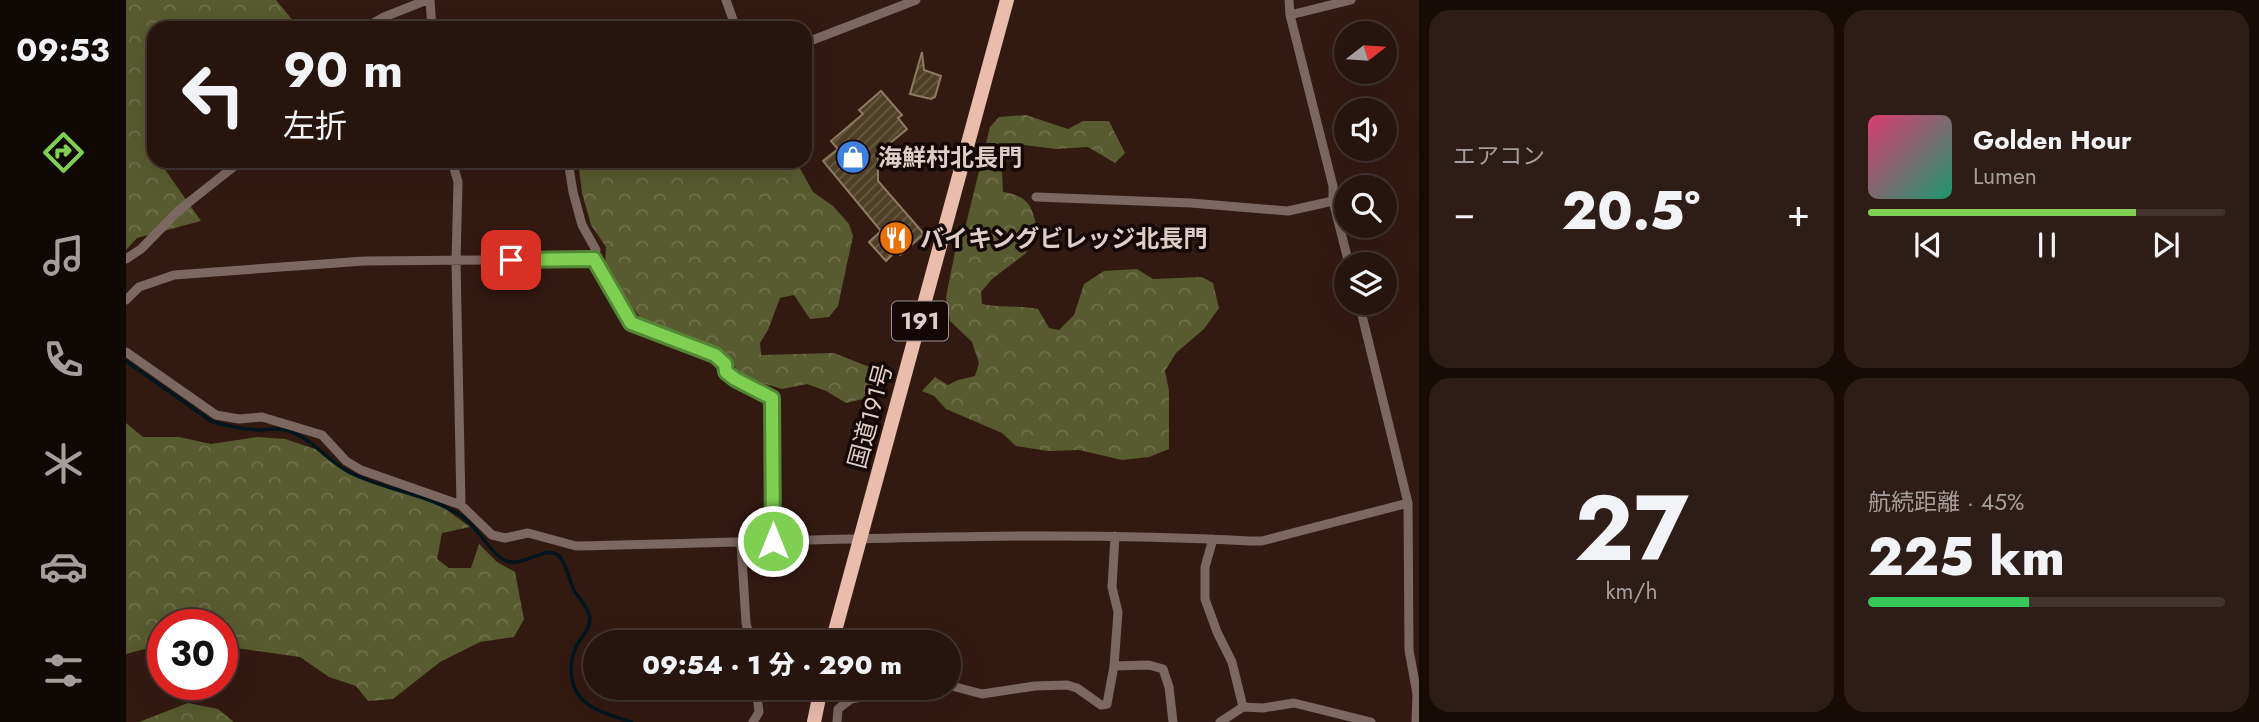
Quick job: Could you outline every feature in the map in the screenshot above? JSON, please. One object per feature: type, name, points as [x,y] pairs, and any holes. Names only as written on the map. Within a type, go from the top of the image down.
[{"type":"highway","name":"国道191号","points":[[835,630],[1007,0]]},
{"type":"highway","points":[[814,722],[819,700]]},
{"type":"street","points":[[377,21],[428,0],[431,21]]},
{"type":"street","points":[[726,0],[734,21]]},
{"type":"street","points":[[812,40],[916,0]]},
{"type":"street","points":[[1289,0],[1290,15],[1333,186],[1333,201],[1346,252]]},
{"type":"street","points":[[1290,15],[1351,0]]},
{"type":"street","points":[[126,259],[141,249],[179,211],[232,168]]},
{"type":"street","points":[[454,168],[458,182],[456,261],[461,505]]},
{"type":"street","points":[[569,168],[582,225],[596,250],[594,259],[631,323],[715,355],[725,364],[726,372],[735,379],[772,398],[773,541]]},
{"type":"street","points":[[1036,197],[1191,203],[1288,211],[1333,201]]},
{"type":"street","points":[[126,300],[139,287],[174,275],[364,261],[594,259]]},
{"type":"street","points":[[1362,315],[1408,503],[1409,650],[1417,694],[1416,722]]},
{"type":"street","points":[[126,352],[216,415],[239,419],[262,417],[322,435],[346,461],[361,470],[461,505],[492,536],[505,538],[528,533],[576,546],[1115,536],[1262,541],[1408,503]]},
{"type":"street","points":[[961,688],[982,694],[1067,685],[1077,688],[1101,705],[1107,704],[1114,666],[1118,612],[1112,587],[1115,536]]},
{"type":"street","points":[[1213,539],[1205,567],[1205,599],[1232,662],[1243,707]]},
{"type":"street","points":[[741,543],[748,630]]},
{"type":"street","points":[[1114,666],[1149,665],[1163,669],[1169,687],[1173,722]]},
{"type":"street","points":[[753,722],[759,712],[758,700]]},
{"type":"street","points":[[837,722],[838,709],[849,700]]},
{"type":"street","points":[[1220,722],[1243,707],[1263,708],[1294,703],[1371,722]]},
{"type":"green space","points":[[126,0],[276,0],[293,21],[147,21],[147,168],[164,168],[201,221],[137,238],[126,250]]},
{"type":"green space","points":[[1026,115],[1068,129],[1083,121],[1109,121],[1125,153],[1115,163],[1088,147],[1056,149],[1024,145],[1012,150],[1002,171],[1003,192],[1025,200],[1032,211],[1038,234],[1025,254],[992,279],[981,292],[982,304],[1038,309],[1049,328],[1059,330],[1074,315],[1084,284],[1104,271],[1137,269],[1153,279],[1202,277],[1213,283],[1219,308],[1204,329],[1176,353],[1165,371],[1169,391],[1169,449],[1149,457],[1122,460],[1079,450],[1048,451],[1016,446],[1002,433],[946,409],[934,396],[922,391],[935,377],[948,385],[975,376],[979,363],[972,342],[950,321],[946,297],[955,252],[966,224],[990,127],[999,117]]},
{"type":"green space","points":[[579,168],[800,168],[813,192],[833,206],[849,224],[853,236],[838,306],[829,317],[810,319],[794,295],[780,298],[760,343],[761,355],[834,353],[877,370],[885,379],[879,395],[846,403],[807,384],[782,389],[762,383],[739,372],[724,353],[709,344],[640,317],[605,264],[606,247],[591,225],[582,193]]},
{"type":"green space","points":[[126,423],[143,437],[179,437],[211,444],[258,437],[285,439],[321,451],[349,474],[440,505],[470,527],[442,533],[437,559],[449,568],[471,568],[479,544],[497,562],[515,572],[524,619],[514,637],[480,642],[440,662],[393,699],[368,701],[356,686],[329,677],[300,657],[238,648],[238,609],[147,609],[147,648],[126,654]]},
{"type":"green space","points":[[188,703],[218,709],[234,722],[139,722]]},
{"type":"building","points":[[922,52],[924,70],[941,76],[935,97],[931,99],[910,94]]},
{"type":"building","name":"海鮮村北長門","points":[[881,91],[902,115],[898,118],[907,129],[878,153],[878,181],[924,234],[900,255],[896,251],[886,261],[869,242],[881,231],[823,161],[838,149],[831,141],[863,114],[859,110]]},
{"type":"waterway","points":[[126,361],[211,421],[246,429],[289,431],[306,439],[351,473],[447,508],[466,520],[504,560],[519,562],[548,553],[559,556],[590,618],[589,626],[572,658],[571,674],[575,688],[580,697],[594,708],[631,722]]},
{"type":"place","name":"海鮮村北長門","points":[[853,157]]},
{"type":"place","name":"バイキングビレッジ北長門","points":[[896,238]]},
{"type":"route","points":[[511,260],[594,259],[631,323],[715,355],[725,364],[726,372],[735,379],[772,398],[773,541]]}]
